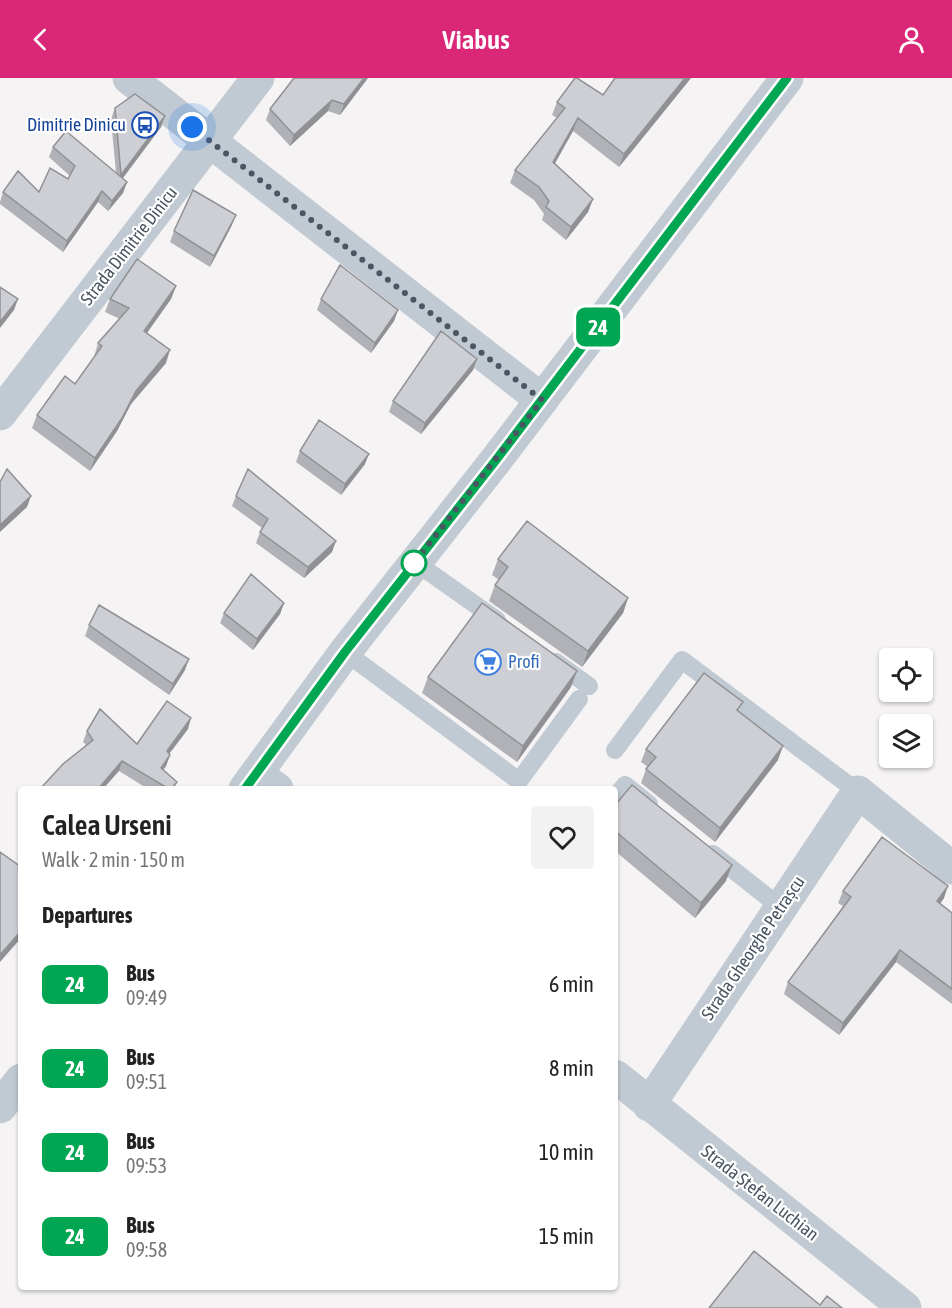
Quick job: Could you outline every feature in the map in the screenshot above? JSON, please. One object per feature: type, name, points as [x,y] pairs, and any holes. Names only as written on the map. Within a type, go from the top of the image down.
[{"type":"street","points":[[129,78],[542,400]]},
{"type":"street","name":"Strada Dimitrie Dinicu","points":[[0,414],[258,78]]},
{"type":"street","points":[[260,784],[345,652],[542,400],[787,78]]},
{"type":"street","points":[[858,792],[952,868]]},
{"type":"street","name":"Strada Gheorghe Petrașcu","points":[[649,1105],[858,792]]},
{"type":"street","name":"Strada Ștefan Luchian","points":[[618,1079],[905,1308]]},
{"type":"street","points":[[0,1107],[18,1084]]},
{"type":"lane","points":[[416,562],[512,630]]},
{"type":"lane","points":[[345,652],[519,781],[584,692],[541,651]]},
{"type":"lane","points":[[615,750],[682,660],[858,792]]},
{"type":"lane","points":[[618,794],[625,785],[661,814]]},
{"type":"lane","points":[[698,842],[780,907]]},
{"type":"building","points":[[294,78],[364,78],[344,104],[332,100],[294,135],[270,109]]},
{"type":"building","points":[[575,78],[603,95],[615,78],[685,78],[624,154],[578,118],[553,162],[593,199],[571,227],[546,207],[549,201],[539,187],[515,170],[565,108],[557,102]]},
{"type":"building","points":[[135,94],[165,116],[121,175],[115,108]]},
{"type":"building","points":[[66,131],[127,182],[112,201],[102,191],[67,241],[3,192],[18,171],[39,192],[50,168],[68,179],[75,166],[53,147]]},
{"type":"building","points":[[193,190],[236,215],[214,256],[174,231]]},
{"type":"building","points":[[137,259],[176,286],[144,331],[170,350],[136,391],[122,418],[95,458],[37,415],[65,376],[75,384],[102,346],[98,343],[129,308],[110,299]]},
{"type":"building","points":[[340,265],[398,310],[375,343],[321,299]]},
{"type":"building","points":[[0,287],[18,299],[0,322]]},
{"type":"building","points":[[441,331],[477,359],[425,423],[393,401]]},
{"type":"building","points":[[319,420],[369,454],[345,484],[300,451]]},
{"type":"building","points":[[7,469],[31,496],[0,525],[0,482]]},
{"type":"building","points":[[248,469],[336,541],[308,567],[260,532],[268,519],[236,496]]},
{"type":"building","points":[[527,521],[628,598],[588,651],[495,585],[508,567],[498,559]]},
{"type":"building","points":[[251,574],[284,603],[257,639],[224,613]]},
{"type":"building","points":[[482,603],[577,671],[523,746],[428,677]]},
{"type":"building","points":[[99,605],[189,659],[173,684],[89,625]]},
{"type":"building","points":[[704,673],[743,702],[737,710],[783,746],[720,828],[646,769],[656,757],[646,749]]},
{"type":"building","points":[[167,701],[191,718],[167,751],[170,755],[161,768],[177,782],[174,786],[164,786],[122,761],[101,786],[43,786],[63,764],[93,740],[87,731],[100,709],[137,744]]},
{"type":"building","points":[[632,785],[732,865],[701,903],[618,834],[618,801]]},
{"type":"building","points":[[882,837],[948,886],[937,901],[952,913],[952,989],[900,950],[843,1023],[788,982],[851,897],[843,891]]},
{"type":"building","points":[[0,852],[18,865],[18,934],[0,955]]},
{"type":"building","points":[[754,1251],[820,1305],[827,1296],[842,1308],[709,1308]]},
{"type":"bus line","name":"24","points":[[247,786],[345,652],[496,460],[787,78]]},
{"type":"place","name":"Dimitrie Dinicu","points":[[145,125]]},
{"type":"place","name":"Profi","points":[[488,662]]},
{"type":"route","points":[[192,127],[542,400],[414,563]]}]
